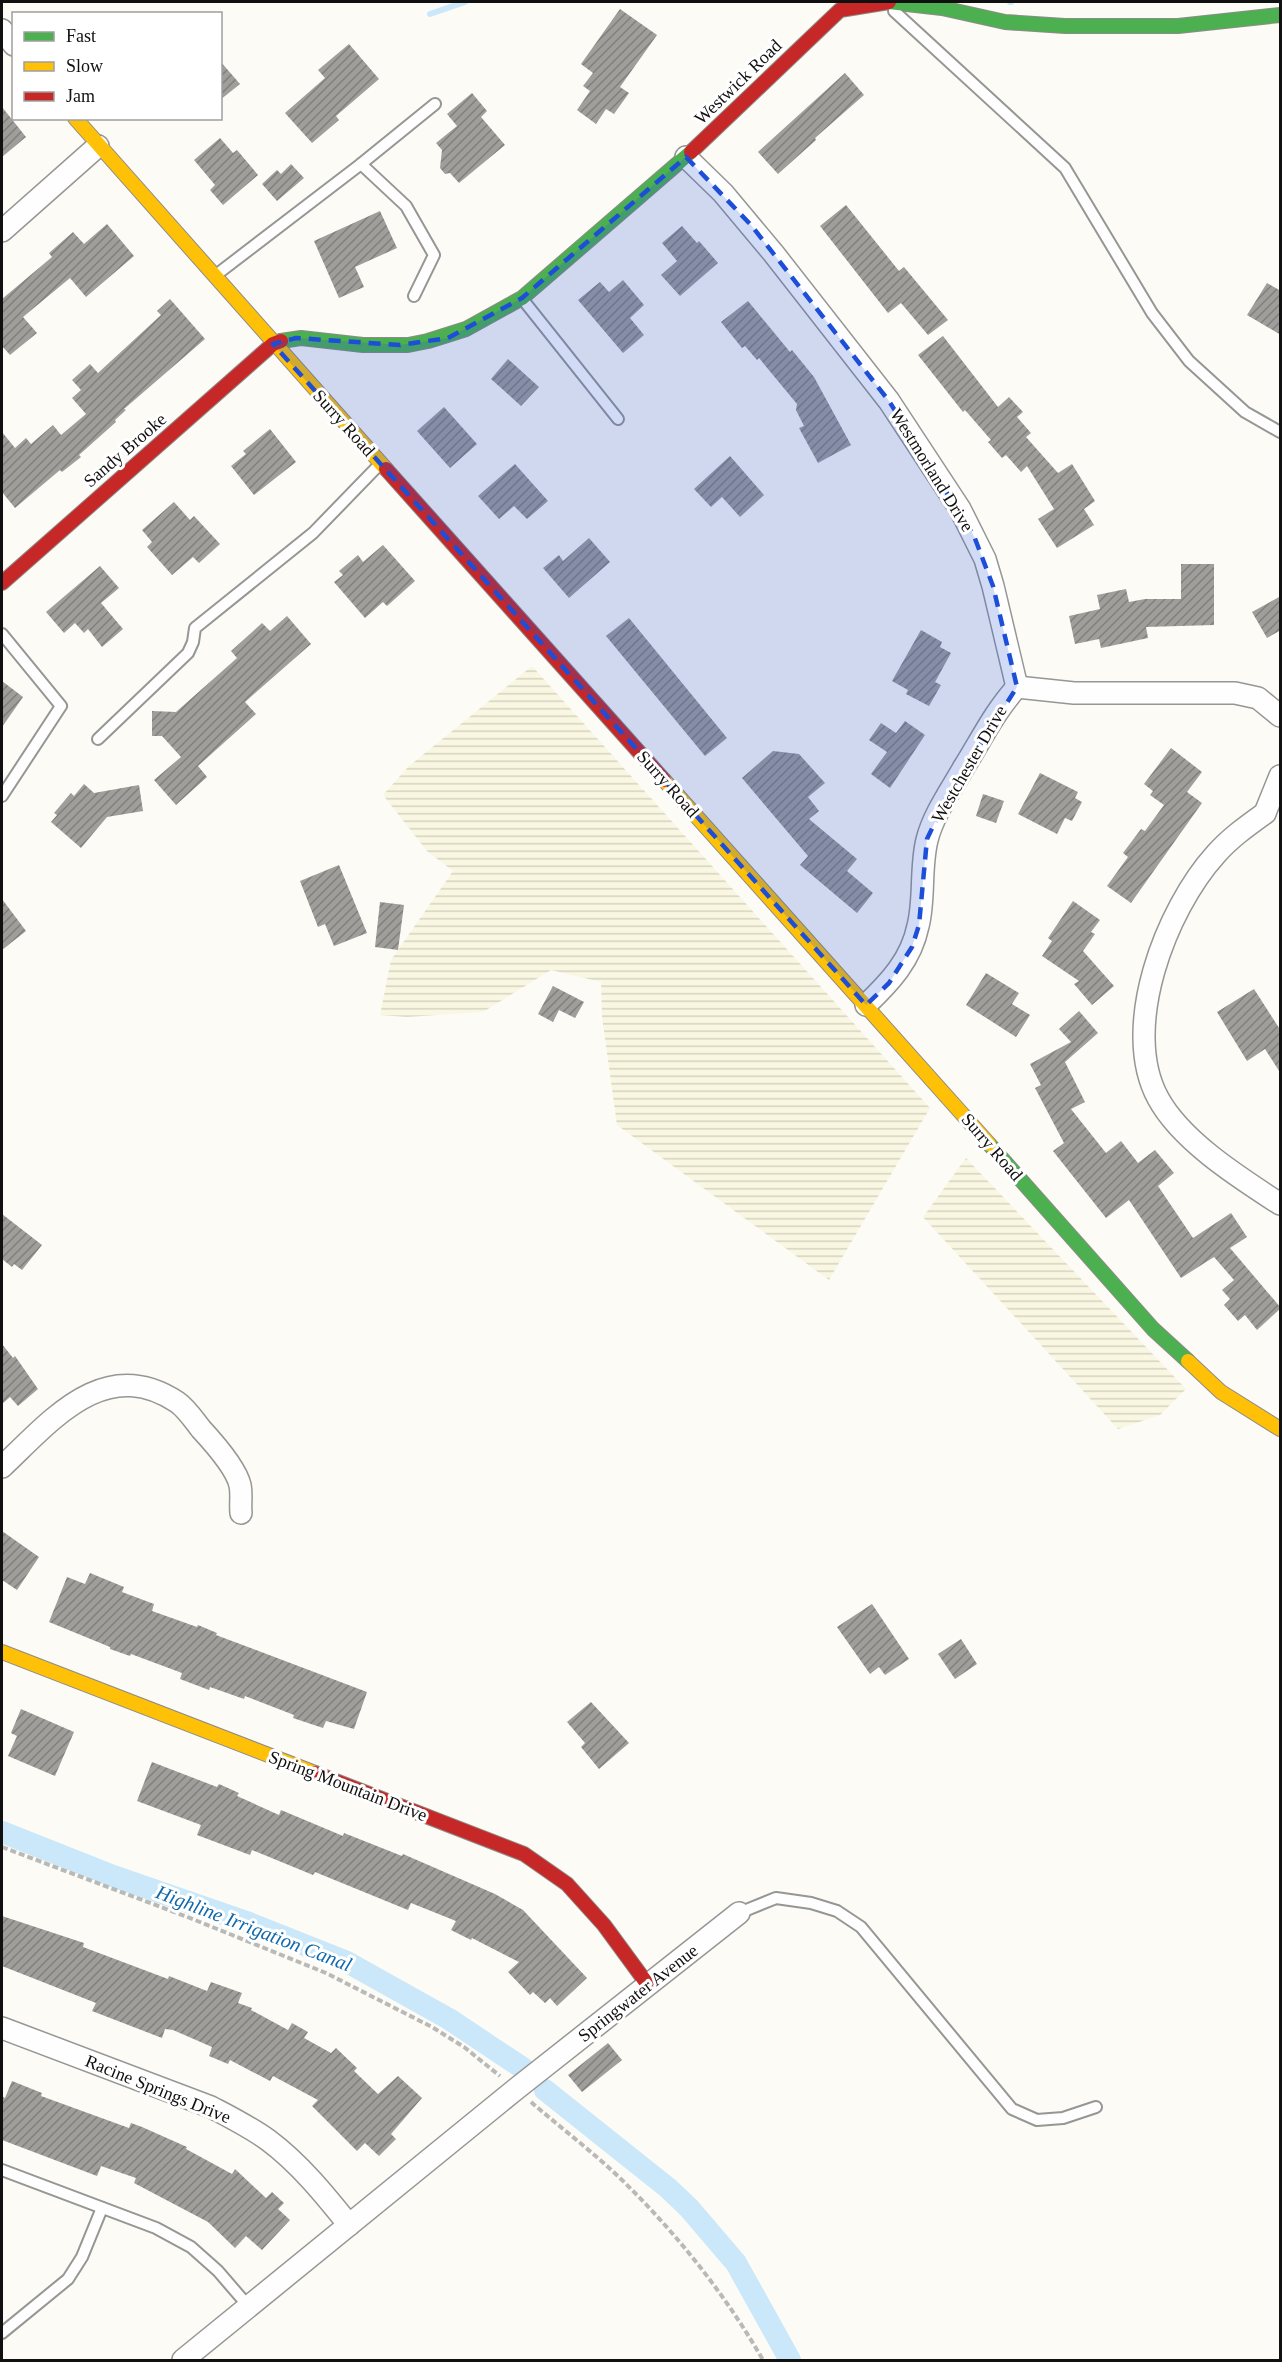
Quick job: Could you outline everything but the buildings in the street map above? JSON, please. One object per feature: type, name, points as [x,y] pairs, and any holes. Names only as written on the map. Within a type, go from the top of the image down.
[{"type":"street","name":"Westwick Road","points":[[273,344],[296,338],[369,346],[400,345],[448,338],[493,317],[522,298],[686,157],[840,10],[884,2],[942,8],[1005,21],[1065,26],[1178,26],[1281,15]]},
{"type":"street","points":[[2,30],[12,42]]},
{"type":"street","name":"Surry Road","points":[[77,120],[213,277],[866,1005],[1153,1329],[1221,1392],[1281,1429]]},
{"type":"street","points":[[2,231],[98,146]]},
{"type":"street","name":"Westmorland Drive","points":[[686,157],[723,193],[769,247],[889,401],[960,508],[985,559],[1017,687]]},
{"type":"street","name":"Sandy Brooke","points":[[2,583],[273,344]]},
{"type":"street","points":[[1017,687],[1074,693],[1235,693],[1258,698],[1281,716]]},
{"type":"street","name":"Westchester Drive","points":[[866,1005],[889,983],[902,966],[912,947],[919,925],[927,839],[948,795],[997,712],[1017,687]]},
{"type":"street","points":[[1281,776],[1273,817],[1235,835],[1215,854],[1178,912],[1155,972],[1143,1039],[1145,1064],[1150,1080],[1158,1098],[1173,1120],[1210,1154],[1281,1204]]},
{"type":"street","points":[[2,1467],[68,1407],[93,1391],[121,1384],[150,1389],[178,1402],[221,1450],[240,1484],[241,1513]]},
{"type":"street","name":"Spring Mountain Drive","points":[[2,1652],[524,1854],[567,1884],[604,1925],[648,1985]]},
{"type":"street","name":"Springwater Avenue","points":[[183,2361],[516,2089],[739,1913]]},
{"type":"street","name":"Racine Springs Drive","points":[[2,2028],[211,2107],[237,2120],[269,2140],[299,2168],[349,2225]]},
{"type":"lane","points":[[884,2],[1065,168],[1152,313],[1190,361],[1245,412],[1281,432]]},
{"type":"lane","points":[[213,277],[361,164],[435,104]]},
{"type":"lane","points":[[361,164],[406,206],[434,255],[414,296]]},
{"type":"lane","points":[[522,298],[618,419]]},
{"type":"lane","points":[[98,739],[188,653],[193,642],[195,628],[313,533],[381,464]]},
{"type":"lane","points":[[2,634],[61,706],[2,796]]},
{"type":"lane","name":"Springwater Avenue","points":[[739,1913],[776,1898],[811,1903],[837,1911],[861,1927],[1012,2109],[1036,2120],[1063,2118],[1096,2107]]},
{"type":"lane","points":[[2,2170],[156,2228],[191,2247],[218,2271],[249,2307]]},
{"type":"lane","points":[[2,2333],[68,2279],[82,2258],[102,2208]]},
{"type":"path","points":[[2,1847],[190,1918],[326,1973],[432,2027],[464,2047],[621,2179],[680,2241],[736,2315],[763,2361]]},
{"type":"highlighted area","points":[[686,157],[751,225],[889,401],[974,536],[993,586],[1017,687],[948,795],[927,839],[919,925],[912,947],[889,983],[866,1005],[273,344],[296,338],[400,345],[448,338],[522,298]]},
{"type":"shaded area","points":[[532,666],[930,1108],[829,1280],[617,1125],[602,1017],[601,982],[551,970],[483,1012],[407,1017],[380,1015],[391,960],[453,871],[427,851],[383,795],[409,766]]},
{"type":"shaded area","points":[[966,1158],[1186,1389],[1160,1415],[1118,1429],[923,1217]]},
{"type":"waterway","points":[[430,14],[465,2]]},
{"type":"waterway","name":"Highline Irrigation Canal","points":[[2,1832],[113,1876],[249,1923],[347,1962],[449,2019],[524,2069]]},
{"type":"waterway","name":"Highline Irrigation Canal","points":[[545,2090],[668,2188],[689,2208],[736,2263],[790,2360]]},
{"type":"traffic: fast","points":[[889,2],[942,8],[1005,22],[1065,26],[1178,26],[1280,15]]},
{"type":"traffic: fast","points":[[281,341],[301,338],[363,345],[408,345],[466,329],[522,298],[691,152]]},
{"type":"traffic: fast","points":[[989,1144],[1153,1329],[1188,1361]]},
{"type":"traffic: slow","points":[[77,120],[386,469]]},
{"type":"traffic: slow","points":[[664,780],[989,1144]]},
{"type":"traffic: slow","points":[[1188,1361],[1221,1392],[1280,1429]]},
{"type":"traffic: slow","points":[[2,1652],[315,1773]]},
{"type":"traffic: jam","points":[[691,152],[840,10],[889,2]]},
{"type":"traffic: jam","points":[[2,583],[273,344],[281,341]]},
{"type":"traffic: jam","points":[[386,469],[664,780]]},
{"type":"traffic: jam","points":[[315,1773],[524,1854],[567,1884],[604,1925],[648,1985]]}]
